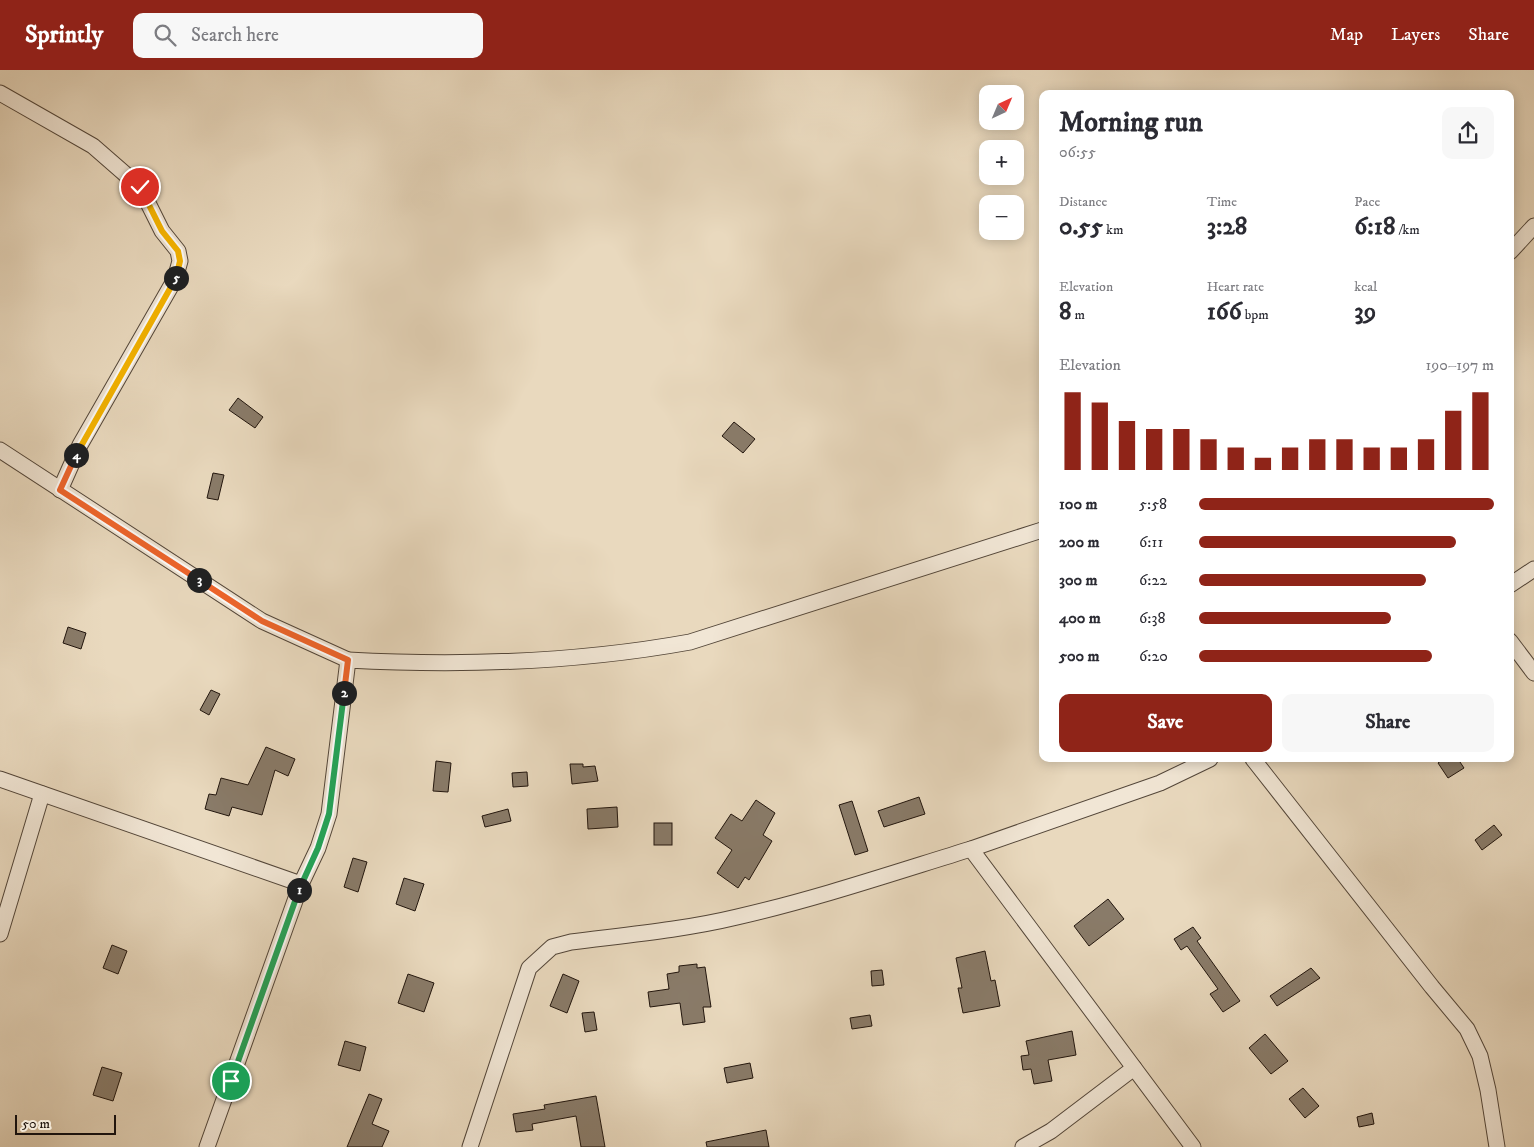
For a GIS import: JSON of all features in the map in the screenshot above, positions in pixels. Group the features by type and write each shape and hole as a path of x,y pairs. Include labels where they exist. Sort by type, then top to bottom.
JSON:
{"street":[{"path":"0,93 93,146 140,187 162,231 178,251 180,261 175,279 80,445 60,490"},
{"path":"1514,248 1534,226"},
{"path":"0,450 262,621 348,660 434,663 586,656 643,651 690,642 1039,531"},
{"path":"1514,582 1534,569"},
{"path":"1514,646 1534,674"},
{"path":"207,1147 301,884 318,848 329,814 348,660"},
{"path":"470,1147 529,968 552,947 571,942 693,926 736,918 809,899 971,849 1160,783 1204,762"},
{"path":"1255,762 1467,1029 1482,1064 1497,1147"},
{"path":"0,779 301,884"},
{"path":"0,934 42,794"},
{"path":"971,849 1193,1147"},
{"path":"1023,1147 1051,1131 1134,1068"}],"building":[{"path":"238,398 263,417 255,428 229,410"},
{"path":"734,422 755,439 743,453 722,436"},
{"path":"213,473 224,475 218,500 207,498"},
{"path":"68,627 86,633 81,649 63,643"},
{"path":"211,690 220,694 209,715 200,710"},
{"path":"266,747 295,759 288,776 275,770 262,815 232,807 229,816 205,809 209,794 216,795 221,778 248,785"},
{"path":"436,761 451,763 448,792 433,791"},
{"path":"1460,762 1464,768 1448,778 1438,763"},
{"path":"570,764 583,764 583,767 595,766 598,781 572,784"},
{"path":"527,772 528,786 513,787 512,773"},
{"path":"919,797 925,814 884,827 878,811"},
{"path":"756,800 775,813 763,835 772,841 749,880 745,877 738,888 717,873 732,850 715,838 731,814 742,821"},
{"path":"852,801 868,851 855,855 839,805"},
{"path":"617,807 618,827 588,829 587,809"},
{"path":"508,809 511,821 485,827 482,816"},
{"path":"654,823 672,823 672,845 654,845"},
{"path":"1494,825 1502,835 1482,850 1475,840"},
{"path":"353,858 367,862 358,892 344,887"},
{"path":"404,878 424,884 415,911 396,904"},
{"path":"1108,899 1124,919 1089,946 1074,926"},
{"path":"1193,927 1201,938 1197,941 1240,1001 1223,1012 1210,994 1218,989 1187,946 1181,950 1174,939"},
{"path":"112,945 127,951 118,974 103,968"},
{"path":"985,951 991,981 995,980 1000,1006 963,1013 958,988 962,988 956,958"},
{"path":"697,964 697,968 705,967 711,1007 703,1007 705,1022 683,1025 680,1003 650,1007 648,992 669,989 667,974 679,972 679,966"},
{"path":"1311,968 1320,978 1277,1006 1270,996"},
{"path":"882,970 884,985 872,986 871,971"},
{"path":"408,974 434,983 424,1012 398,1003"},
{"path":"563,974 579,981 567,1013 550,1006"},
{"path":"594,1012 597,1030 585,1032 582,1013"},
{"path":"870,1015 872,1026 852,1029 850,1018"},
{"path":"1072,1031 1076,1055 1048,1060 1052,1081 1034,1084 1031,1069 1023,1070 1021,1056 1029,1055 1026,1041"},
{"path":"1265,1034 1288,1061 1271,1074 1249,1048"},
{"path":"345,1041 366,1047 360,1071 338,1065"},
{"path":"750,1063 753,1078 727,1083 724,1068"},
{"path":"102,1067 122,1073 113,1101 93,1095"},
{"path":"1303,1088 1319,1106 1305,1118 1289,1099"},
{"path":"369,1094 382,1099 372,1124 389,1131 382,1147 347,1147"},
{"path":"596,1096 605,1147 581,1147 576,1116 532,1124 533,1130 516,1132 513,1114 545,1109 544,1105"},
{"path":"1372,1113 1374,1124 1359,1127 1357,1117"},
{"path":"766,1130 769,1147 707,1147 706,1142"}],"route":[{"path":"140,187 162,231 178,251 180,261 175,279 80,445 60,490 262,621 348,660 329,814 318,848 301,884 231,1081"}]}
